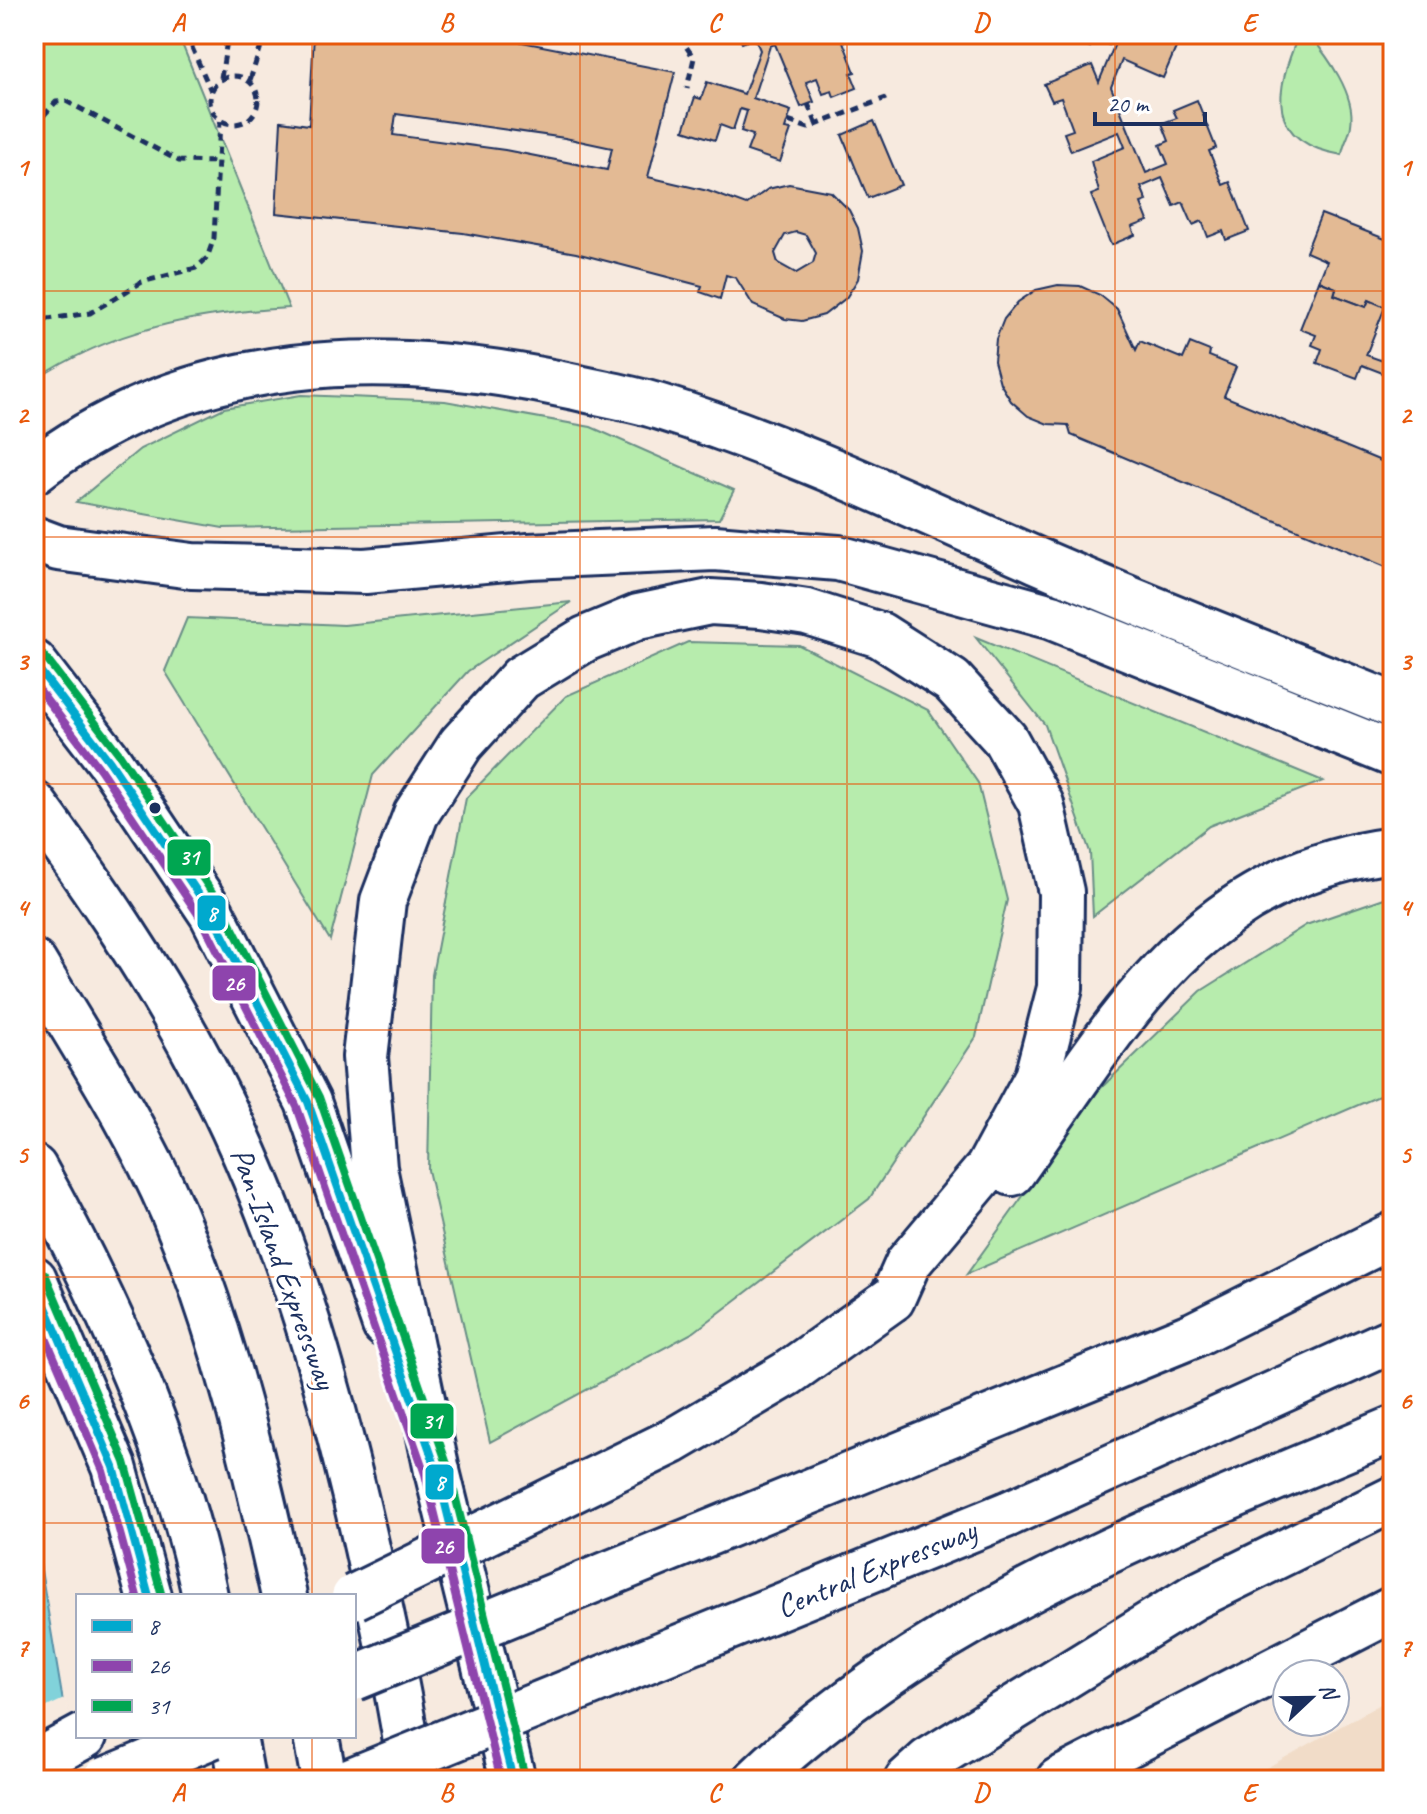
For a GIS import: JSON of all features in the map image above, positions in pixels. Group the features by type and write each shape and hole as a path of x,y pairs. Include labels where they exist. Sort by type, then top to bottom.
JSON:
{"main road":[{"path":"34,471 151,403 215,383 321,363 405,361 504,372 658,406 823,467 1064,572 1393,705"},
{"path":"34,539 58,548 192,566 365,571 529,556 715,548 838,558 1052,617 1393,754"},
{"path":"513,1780 437,1471 374,1168 365,1057 383,901 416,814 461,744 521,678 585,639 638,617 710,602 807,612 880,635 952,681 1005,739 1041,804 1061,892 1060,988 1037,1077 988,1168 908,1263 892,1299"},
{"path":"34,663 110,762 212,914 308,1102 437,1471"},
{"name":"Pan-Island Expressway","path":"34,804 98,891 199,1058 263,1195 333,1400 401,1701 412,1780"},
{"path":"356,1596 673,1441 787,1374 892,1299 945,1252 1002,1187 1157,975 1200,931 1244,899 1286,878 1329,862 1393,850"},
{"path":"34,963 118,1106 172,1209 211,1307 247,1437 284,1594"},
{"path":"34,1168 107,1313 164,1453 204,1594"},
{"path":"356,1677 1193,1335 1393,1235"},
{"path":"34,1279 114,1467 148,1594"},
{"name":"Central Expressway","path":"352,1780 1008,1514 1393,1340"},
{"path":"756,1780 860,1694 1003,1603 1159,1528 1393,1429"},
{"path":"907,1780 928,1761 1194,1597 1393,1499"},
{"path":"1059,1780 1393,1609"},
{"path":"34,1763 80,1738"},
{"path":"174,1738 182,1780"},
{"path":"105,1780 207,1738"},
{"path":"234,1738 242,1780"},
{"path":"316,1738 324,1780"}],"path":[{"path":"34,44 59,34"},
{"path":"186,34 211,91 210,108 220,121 235,125 249,120 258,108 258,93 250,80 236,75 221,78"},
{"path":"211,91 221,78 228,34"},
{"path":"250,80 265,34"},
{"path":"683,34 685,45 694,58 687,88"},
{"path":"788,121 808,128 886,98"},
{"path":"34,126 56,102 66,101 179,161 218,162"},
{"path":"808,104 817,125"},
{"path":"34,328 48,319 90,313 142,282 196,268 207,258 214,238 220,121"}],"shaded area":[{"path":"1393,1697 1393,1780 1245,1780 1320,1738 1351,1738 1351,1721"}],"green space":[{"path":"34,34 178,34 289,308 222,314 156,327 94,348 34,381"},
{"path":"1299,34 1309,34 1345,88 1351,125 1342,155 1299,139 1288,126 1282,111 1281,94 1285,75"},
{"path":"301,395 445,401 591,427 734,490 719,519 223,528 76,502 140,449 224,408"},
{"path":"571,602 468,671 373,775 330,940 165,671 187,618 344,625"},
{"path":"976,638 1323,781 1209,826 1093,916 1090,852 1045,725"},
{"path":"688,642 799,645 928,710 978,783 1007,900 976,1037 869,1199 694,1332 490,1442 428,1170 432,975 466,798 566,696"},
{"path":"1393,895 1393,1090 967,1274 1099,1090 1201,991 1306,925"}],"water":[{"path":"34,1528 76,1780 34,1780"}],"pier":[{"path":"66,1698 80,1780 34,1780 34,1713"}],"building":[{"path":"314,34 481,34 675,72 648,177 708,191 746,205 768,189 789,184 831,192 849,210 858,228 863,251 858,279 846,298 824,315 802,321 785,319 753,305 736,278 726,275 720,299 700,292 702,286 576,253 463,233 276,213 281,121 309,125","holes":["396,114 565,138 612,148 607,170 505,150 393,135","796,232 806,235 816,253 813,263 796,273 778,263 775,253 785,235"]},
{"path":"738,34 840,34 855,72 851,73 857,88 834,97 832,91 823,94 817,78 806,82 814,102 801,107 775,44 770,46 753,98 791,111 785,129 791,130 780,162 747,151 753,135 741,131 747,111 740,109 733,130 720,125 715,140 684,130 695,97 701,99 707,82 744,94 760,50 755,38 742,43"},
{"path":"1068,34 1114,34 1109,45 1094,39 1090,47 1067,37"},
{"path":"1119,34 1182,34 1163,78 1122,60 1111,87 1146,173 1168,164 1160,145 1169,141 1162,123 1177,118 1173,110 1197,100 1216,148 1209,151 1223,185 1230,182 1249,231 1226,240 1223,231 1208,237 1202,221 1193,225 1183,202 1174,206 1162,178 1141,187 1147,201 1141,203 1148,221 1132,227 1135,235 1111,245 1091,195 1099,192 1091,161 1125,147 1119,132 1071,151 1064,133 1073,130 1061,98 1052,101 1044,84 1092,65 1099,82"},
{"path":"1380,34 1393,34 1393,45 1386,48"},
{"path":"874,121 901,185 868,198 842,135"},
{"path":"1321,214 1393,242 1393,286 1385,307 1369,300 1366,307 1334,295 1336,288 1319,281 1327,261 1306,252"},
{"path":"1319,281 1336,288 1334,295 1366,307 1369,300 1385,307 1366,355 1383,361 1393,337 1393,377 1362,365 1357,378 1317,363 1322,349 1312,345 1316,335 1300,329"},
{"path":"1058,285 1080,286 1100,295 1117,309 1136,350 1140,341 1183,359 1190,343 1210,351 1209,356 1236,367 1224,396 1393,466 1393,570 1071,435 1068,425 1048,424 1028,416 1011,401 1000,383 994,361 996,339 1004,319 1018,302 1036,290"}],"transit line":[{"name":"31","path":"44,656 120,755 222,907 319,1097 448,1467 525,1777"},
{"name":"8","path":"34,663 110,762 212,914 308,1102 437,1471 513,1780"},
{"name":"26","path":"34,683 100,769 202,920 297,1107 425,1474 501,1780"},
{"name":"31","path":"45,1274 125,1462 161,1593"},
{"name":"8","path":"34,1279 114,1467 148,1594"},
{"name":"26","path":"34,1310 103,1471 136,1594"}]}
